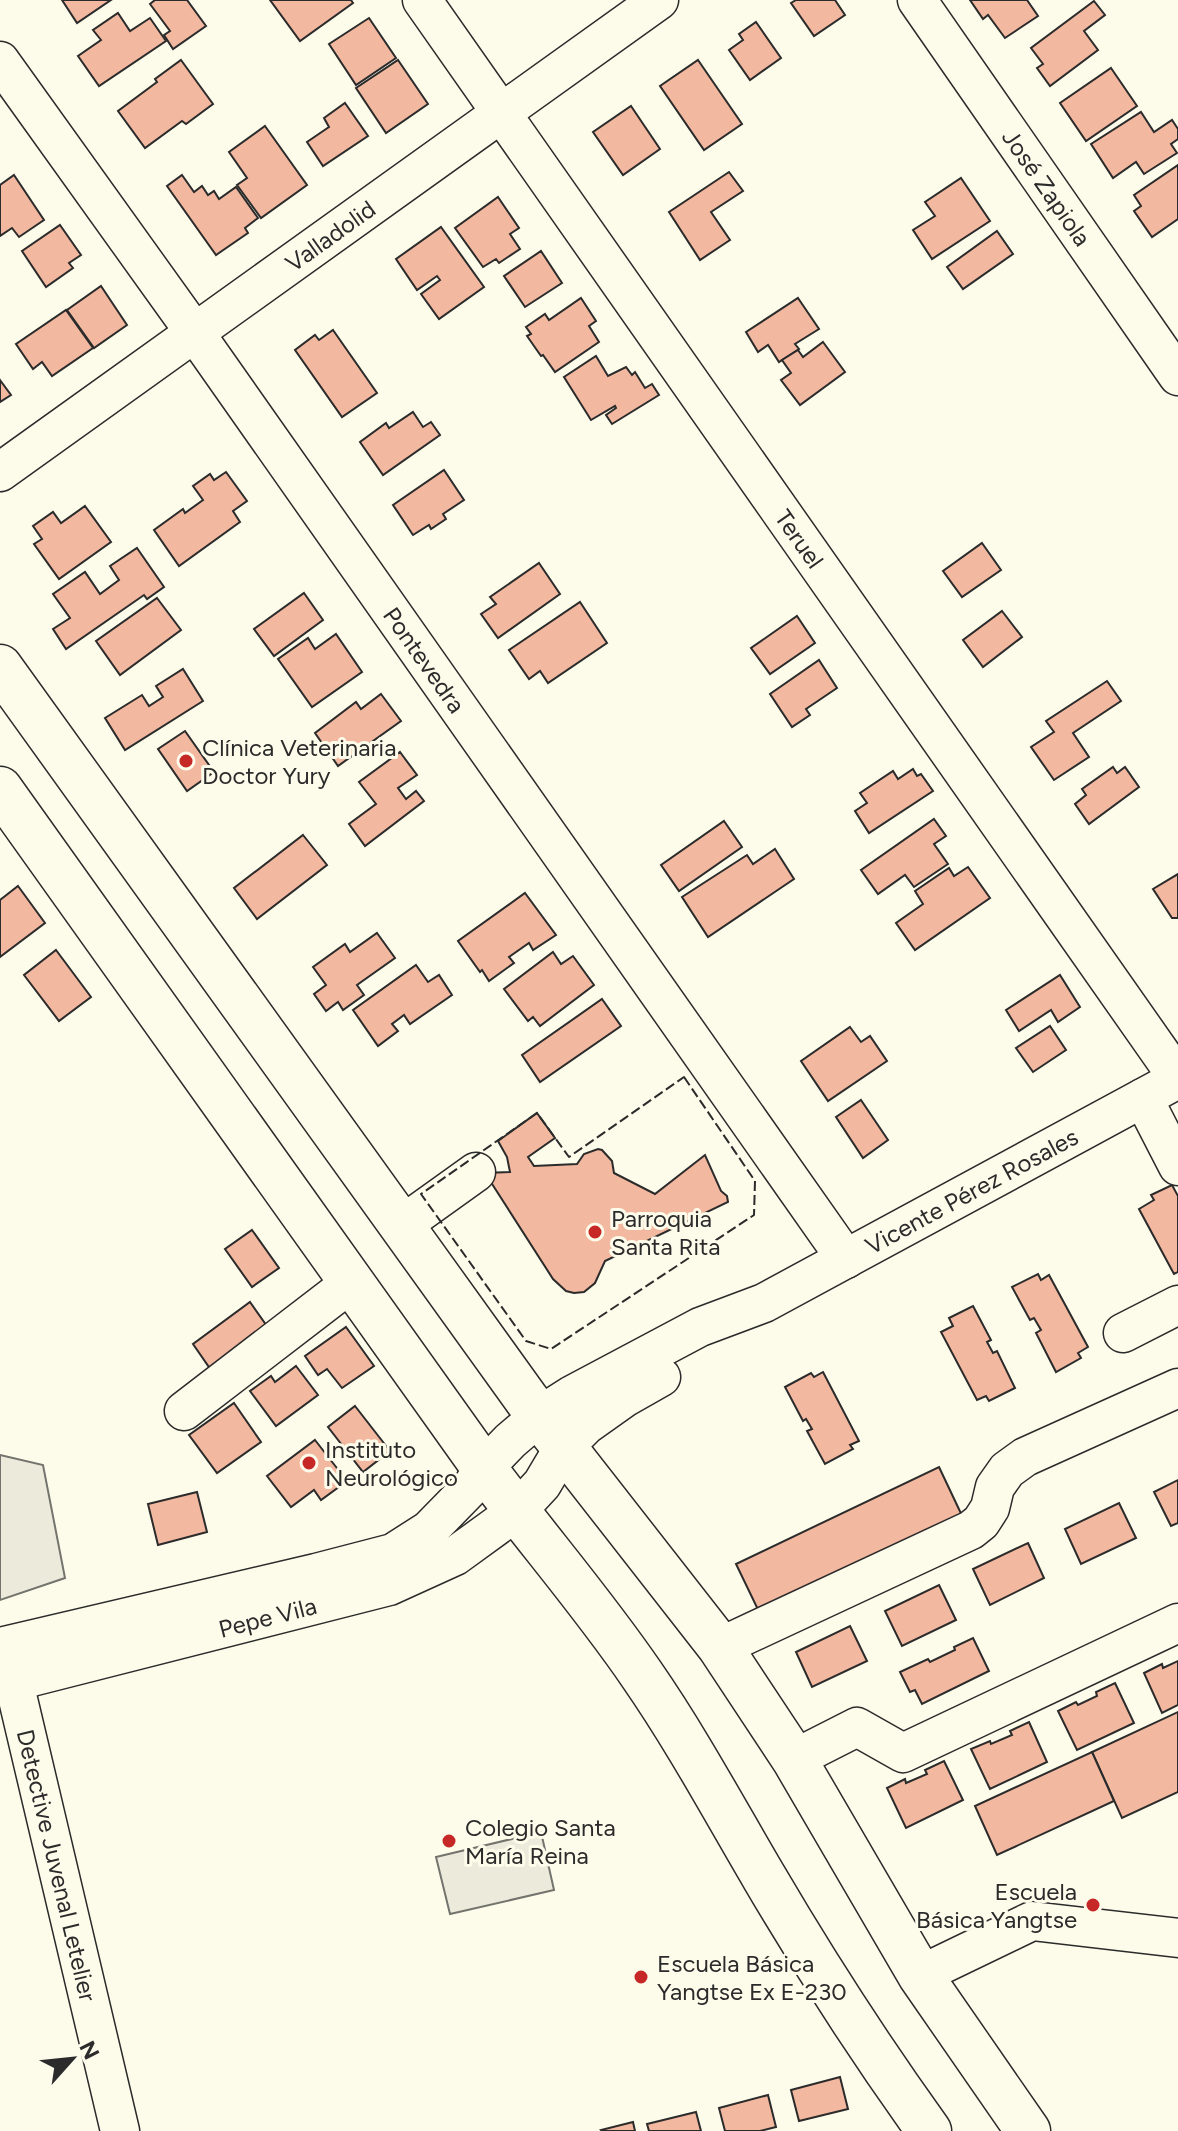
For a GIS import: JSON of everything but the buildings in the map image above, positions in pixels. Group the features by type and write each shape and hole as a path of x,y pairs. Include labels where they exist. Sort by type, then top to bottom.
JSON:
{"main road":[{"path":"0,667 552,1431 720,1647 794,1759 920,1975 1028,2131"},
{"path":"0,789 484,1468 572,1579 643,1676 840,2001 929,2131"}],"street":[{"name":"Teruel","path":"422,0 1178,1079"},
{"name":"Valladolid","path":"0,472 659,0"},
{"name":"José Zapiola","path":"917,0 1178,376"},
{"name":"Pontevedra","path":"0,61 846,1259"},
{"name":"Vicente Pérez Rosales","path":"484,1468 510,1441 586,1425 624,1398 712,1349 764,1303 1178,1079"},
{"path":"1143,1098 1178,1166"},
{"path":"402,1225 476,1172"},
{"path":"184,1411 352,1282"},
{"path":"1123,1333 1178,1305"},
{"path":"720,1647 971,1530 990,1508 995,1487 1007,1470 1025,1457 1178,1388"},
{"name":"Vicente Pérez Rosales","path":"517,1511 542,1484 552,1431"},
{"name":"Pepe Vila","path":"5,1665 393,1553 429,1530 472,1486 484,1468"},
{"name":"Pepe Vila","path":"5,1665 389,1586 455,1556 517,1511"},
{"path":"794,1759 857,1727 903,1753 1178,1623"},
{"name":"Detective Juvenal Letelier","path":"5,1665 120,2131"},
{"path":"920,1975 1032,1921 1178,1938"}],"shaded area":[{"path":"0,1455 43,1465 65,1578 0,1600"},
{"path":"541,1832 554,1890 450,1914 436,1857"}],"fence":[{"path":"684,1077 755,1181 754,1215 551,1349 526,1341 421,1194 537,1113 569,1157 684,1077"}],"place":[{"name":"Clínica Veterinaria Doctor Yury","path":"186,761"},
{"name":"Parroquia Santa Rita","path":"595,1232"},
{"name":"Instituto Neurológico","path":"309,1463"},
{"name":"Colegio Santa María Reina","path":"449,1841"},
{"name":"Escuela Básica Yangtse","path":"1093,1905"},
{"name":"Escuela Básica Yangtse Ex E-230","path":"641,1977"}]}
